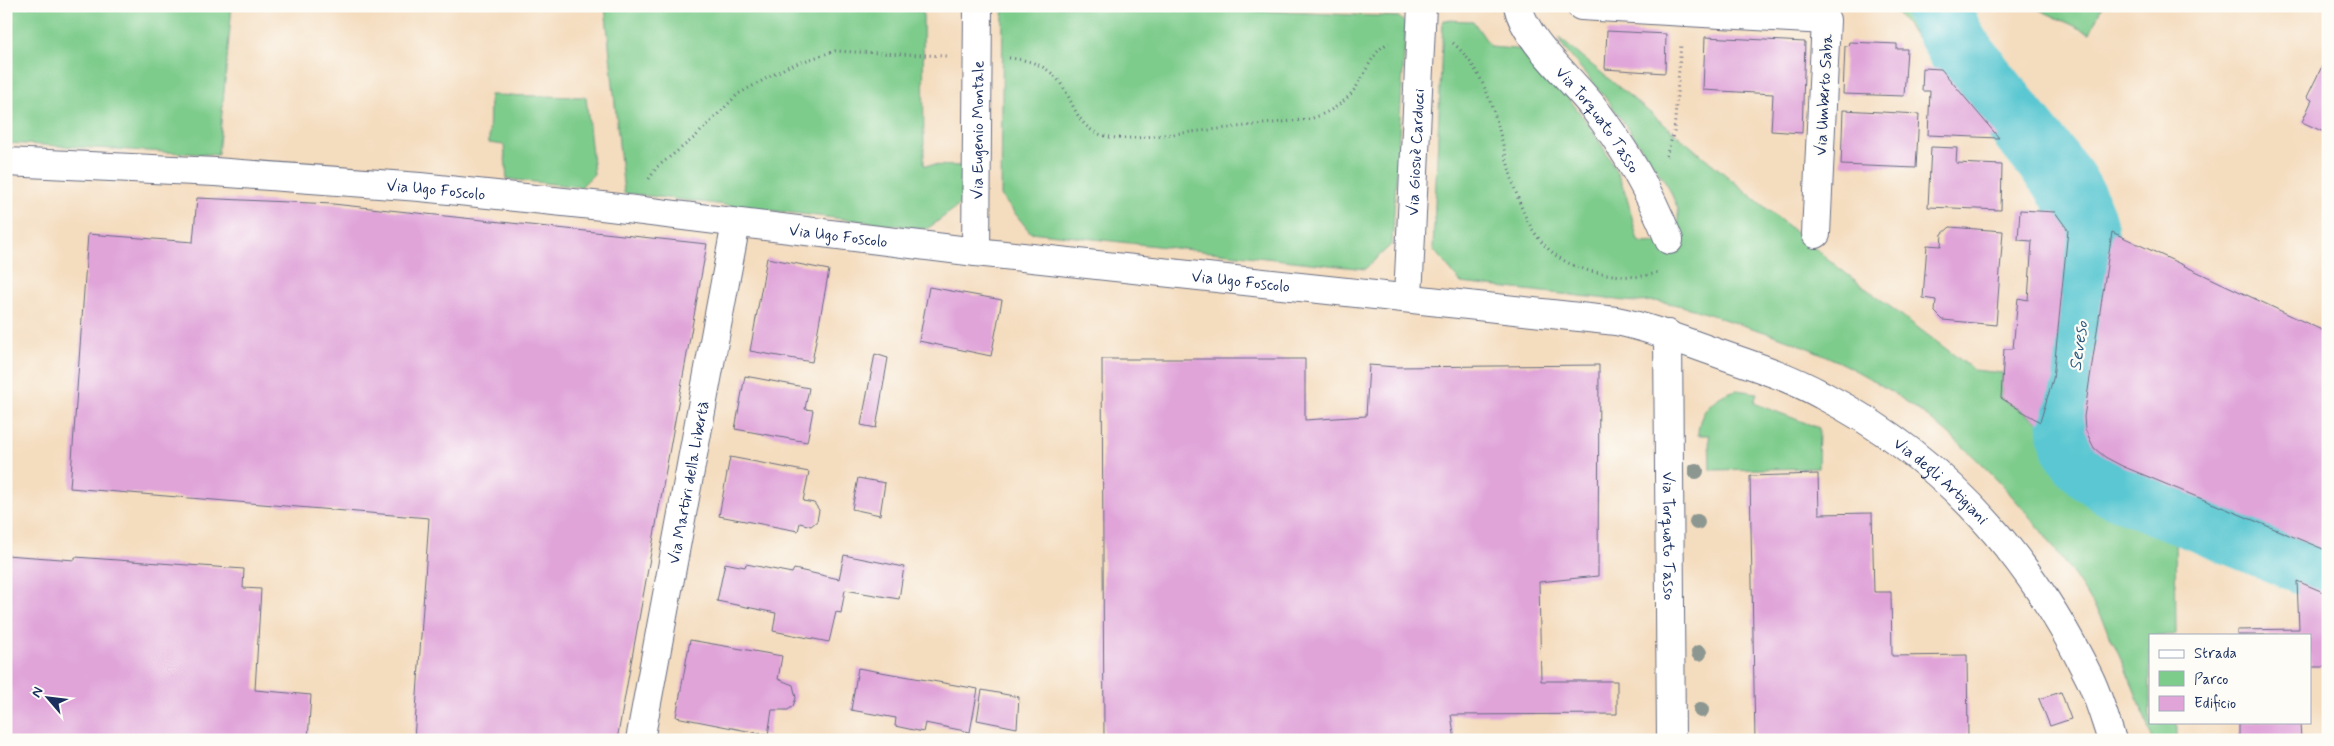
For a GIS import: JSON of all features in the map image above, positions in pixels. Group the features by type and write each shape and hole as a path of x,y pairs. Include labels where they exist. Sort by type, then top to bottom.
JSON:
{"street":[{"name":"Via Eugenio Montale","path":"976,252 978,6"},
{"name":"Via Giosuè Carducci","path":"1408,297 1422,6"},
{"name":"Via Torquato Tasso","path":"1518,6 1525,28 1594,107 1626,153 1653,200 1669,240"},
{"name":"Via Umberto Saba","path":"1582,6 1826,20 1816,234"},
{"name":"Via Ugo Foscolo","path":"6,162 215,172 420,187 642,211 976,252 1408,297 1616,321 1668,334"},
{"name":"Via Martiri della Libertà","path":"640,740 736,223"},
{"name":"Via Torquato Tasso","path":"1668,334 1671,740"},
{"name":"Via degli Artigiani","path":"1668,334 1767,369 1830,399 1864,418 1922,460 1972,504 2017,558 2053,612 2090,680 2112,740"}],"path":[{"path":"1653,200 1658,171 1665,158 1674,132 1683,12"},
{"path":"642,211 650,176 657,167 694,138 738,94 789,66 835,51 1018,59 1046,68 1066,90 1081,120 1089,129 1101,135 1118,138 1136,138 1310,119 1329,112 1345,101 1358,85 1379,50 1386,44 1405,38 1442,38 1452,42 1467,55 1482,78 1500,128 1524,217 1536,238 1552,255 1569,264 1594,272 1622,276 1648,275 1658,272 1667,265 1672,251 1669,240"}],"green space":[{"path":"6,6 232,6 218,155 6,143"},
{"path":"605,6 799,6 923,11 924,165 963,166 961,204 927,229 624,193"},
{"path":"1003,6 1150,6 1399,17 1406,24 1392,244 1365,269 1030,232 1001,196"},
{"path":"1892,6 1905,6 1914,33 1940,68"},
{"path":"2031,6 2102,6 2090,33"},
{"path":"1443,20 1473,21 1491,47 1527,50 1541,65 1569,98 1606,152 1624,189 1638,241 1644,243 1668,241 1678,228 1678,209 1667,184 1609,102 1563,47 1559,38 1839,268 1974,370 2003,373 2001,399 2040,422 2053,379 2044,417 2043,436 2046,454 2055,469 2068,482 2102,504 2175,532 2176,634 2149,634 2149,724 2177,724 2177,740 2153,740 2129,678 2101,618 2069,569 2018,502 1951,436 1876,382 1835,360 1791,341 1683,306 1659,301 1635,302 1461,283 1433,249"},
{"path":"490,95 586,97 594,174 581,187 507,179 504,145 489,143"},
{"path":"1737,390 1757,393 1754,403 1819,428 1818,468 1710,470 1709,435 1698,435 1701,419 1709,405 1715,400"}],"building":[{"path":"1607,31 1666,34 1665,73 1605,69"},
{"path":"1705,37 1805,42 1802,133 1771,131 1773,94 1703,90"},
{"path":"1849,42 1897,44 1897,49 1907,49 1904,96 1843,94 1845,46 1848,46"},
{"path":"2328,54 2328,134 2302,122 2312,100 2307,97"},
{"path":"1923,68 1941,69 1999,138 1928,135 1930,91 1922,91"},
{"path":"1843,110 1919,114 1916,168 1841,165"},
{"path":"1931,147 1957,148 1956,163 2002,165 2001,210 1928,207"},
{"path":"197,198 333,204 707,244 617,740 414,740 429,518 70,488 88,234 193,242"},
{"path":"2020,210 2055,212 2068,230 2053,379 2040,422 2001,398 2004,349 2013,349 2018,298 2028,300 2032,241 2018,240"},
{"path":"1950,227 2003,231 1996,325 1943,320 1935,312 1936,300 1923,298 1927,245 1941,246 1942,234"},
{"path":"2112,232 2328,333 2328,551 2122,466 2105,457 2094,448 2085,429 2084,417"},
{"path":"767,258 829,270 812,362 750,351"},
{"path":"929,287 1002,300 991,356 919,341"},
{"path":"875,354 888,358 876,428 861,425"},
{"path":"1102,359 1305,359 1305,420 1366,416 1369,365 1396,367 1599,365 1598,576 1539,582 1541,681 1617,681 1617,714 1451,715 1455,740 1104,740"},
{"path":"745,376 809,388 805,409 813,410 807,442 735,429"},
{"path":"730,457 809,472 803,501 814,503 819,510 817,521 811,526 800,523 798,531 719,516"},
{"path":"1818,474 1819,514 1872,513 1874,592 1891,592 1892,656 1967,655 1968,740 1755,740 1750,476"},
{"path":"858,478 885,483 880,515 852,509"},
{"path":"6,555 75,560 75,557 244,569 243,588 261,589 255,690 311,695 308,740 6,740"},
{"path":"844,555 904,567 899,599 845,590 841,613 836,612 829,642 773,631 776,613 717,601 725,563 745,567 746,564 792,573 794,569 839,579"},
{"path":"2297,581 2328,594 2328,667 2312,667 2312,634 2237,634 2237,630 2299,629"},
{"path":"690,640 782,656 778,679 793,685 796,698 793,706 788,710 772,710 768,735 676,717"},
{"path":"858,668 978,689 970,732 925,723 923,732 895,726 896,718 851,710"},
{"path":"982,690 1019,697 1017,728 977,720"},
{"path":"2061,692 2071,719 2050,726 2039,699"},
{"path":"2239,724 2300,724 2301,740 2239,740"}],"waterway":[{"name":"Seveso","path":"1936,6 1958,48 2065,182 2083,217 2088,252 2088,274 2070,404 2071,439 2079,455 2092,470 2113,485 2328,572"}]}
